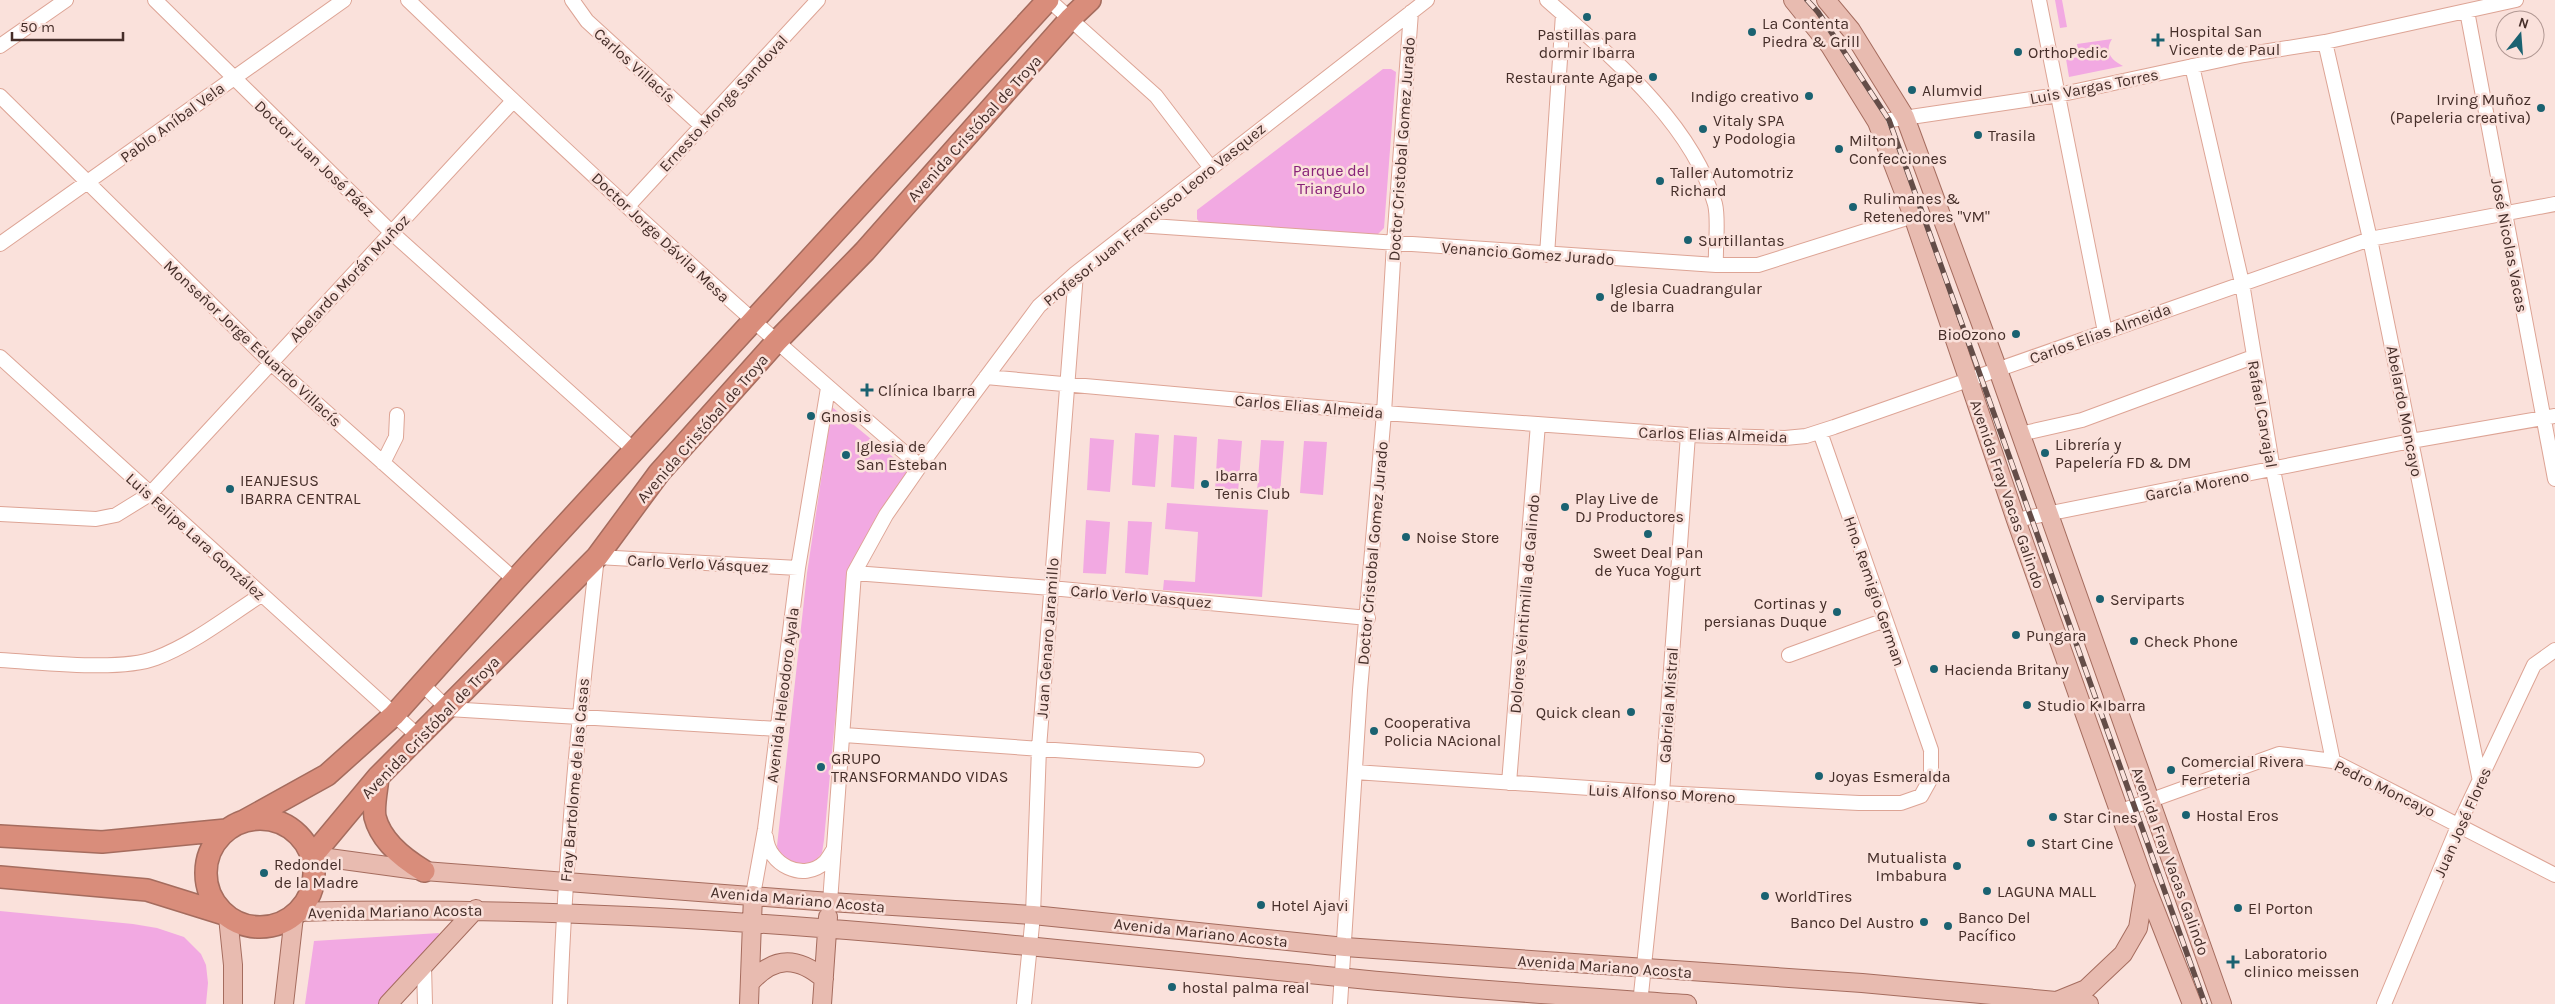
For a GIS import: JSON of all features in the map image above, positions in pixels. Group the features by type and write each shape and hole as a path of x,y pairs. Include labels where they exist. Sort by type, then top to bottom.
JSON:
{"highway":[{"name":"Avenida Cristóbal de Troya","path":"235,826 327,775 394,715 514,580 1049,0"},
{"name":"Avenida Cristóbal de Troya","path":"314,855 378,778 597,557 660,473 776,342 865,251 1071,18 1090,0"},
{"path":"378,778 375,816 389,843 406,860 424,871"},
{"path":"0,836 102,842 235,826 259,819 274,820 288,826 300,836 314,855 313,889 296,914 284,922 261,927 250,926 226,915 147,890 0,877"},
{"path":"226,915 211,894 206,871 208,856 215,842 235,826"}],"main road":[{"name":"Avenida Fray Vacas Galindo","path":"1793,0 1830,46 1877,122 1913,216 2016,520 2121,811 2145,884 2192,1004"},
{"name":"Avenida Fray Vacas Galindo","path":"1826,0 1851,30 1905,118 1998,370 2222,1004"},
{"name":"Avenida Mariano Acosta","path":"314,855 424,871 830,902 1032,915 1344,947 1862,983 2089,1004"},
{"path":"2058,1000 2086,989 2123,954 2138,928 2145,884"},
{"name":"Avenida Heleodoro Ayala","path":"749,1004 754,895"},
{"path":"822,1004 830,902"},
{"name":"Avenida Mariano Acosta","path":"296,914 476,909 827,927 1030,945 1342,978 1640,1002 1687,1004"},
{"path":"388,1004 476,909"},
{"path":"284,1004 296,914"},
{"path":"226,915 233,965 233,1004"},
{"path":"750,983 762,970 777,963 786,962 794,962 811,968 824,979"}],"street":[{"path":"0,46 66,0"},
{"name":"Doctor Juan José Páez","path":"155,0 232,78 391,232 635,451"},
{"name":"Pablo Aníbal Vela","path":"0,244 344,0"},
{"name":"Doctor Jorge Dávila Mesa","path":"408,0 513,101 752,321 920,466"},
{"name":"Carlos Villacís","path":"572,0 587,21 702,126"},
{"path":"1049,0 1156,96 1210,168"},
{"name":"Profesor Juan Francisco Leoro Vasquez","path":"920,466 1039,306 1076,273 1427,0"},
{"path":"1547,0 1640,84 1695,154 1715,206 1716,265"},
{"path":"2039,0 2105,332"},
{"name":"Luis Vargas Torres","path":"1877,122 2058,95 2192,66 2325,42 2516,0"},
{"name":"Ernesto Monge Sandoval","path":"628,206 813,2"},
{"name":"José Nicolas Vacas","path":"2467,11 2504,214 2549,417 2555,479"},
{"name":"Doctor Cristobal Gomez Jurado","path":"1340,1004 1360,690 1368,618 1384,413 1411,12"},
{"path":"1547,255 1563,14"},
{"name":"Abelardo Moncayo","path":"2325,42 2370,239 2480,781"},
{"name":"Rafael Carvajal","path":"2192,66 2242,283 2273,470 2333,761"},
{"name":"Monseñor Jorge Eduardo Villacís","path":"0,96 86,183 271,363 514,580"},
{"name":"Abelardo Morán Muñoz","path":"0,514 96,519 116,516 150,494 513,101"},
{"name":"Carlos Elias Almeida","path":"986,377 1384,413 1688,435 1785,438 1820,432 2370,239 2555,204"},
{"name":"Venancio Gomez Jurado","path":"1137,225 1547,255 1716,265 1758,264 1913,216"},
{"name":"Juan Genaro Jaramillo","path":"1024,1004 1032,915 1039,748 1076,273"},
{"name":"Luis Felipe Lara González","path":"0,357 261,596 418,736"},
{"path":"2020,434 2082,420 2253,357"},
{"name":"Avenida Heleodoro Ayala","path":"754,895 765,829 798,568 828,388"},
{"path":"383,463 396,437 397,415"},
{"name":"García Moreno","path":"2016,520 2411,441 2549,417"},
{"name":"Dolores Veintimilla de Galindo","path":"1510,783 1538,424"},
{"name":"Hno. Remigio German","path":"1820,432 1931,750"},
{"name":"Gabriela Mistral","path":"1640,1002 1662,794 1688,435"},
{"path":"830,902 844,735 854,573 886,516 920,466"},
{"name":"Carlo Verlo Vásquez","path":"597,557 798,568"},
{"name":"Fray Bartolome de las Casas","path":"560,1004 565,881 579,716 597,557"},
{"name":"Carlo Verlo Vasquez","path":"854,573 1052,588 1368,618"},
{"path":"0,660 122,665 155,659 187,642 261,596"},
{"path":"1789,655 1885,620"},
{"name":"Juan José Flores","path":"2384,1004 2459,824 2534,665 2555,650"},
{"path":"421,683 448,709 778,729"},
{"path":"844,735 1197,760"},
{"name":"Luis Alfonso Moreno","path":"1355,772 1662,794 1901,803 1921,796 1931,778 1931,750"},
{"name":"Pedro Moncayo","path":"2121,811 2279,754 2333,761 2459,824 2555,875"},
{"path":"765,829 766,846 776,861 791,870 808,870 824,863 834,849"},
{"path":"424,966 425,1004"}],"green space":[{"path":"2055,0 2062,0 2067,27 2060,28"},
{"path":"2112,39 2109,48 2110,55 2123,66 2069,77 2066,59 2079,57 2077,44"},
{"name":"Parque del Triangulo","path":"1383,69 1391,69 1396,72 1384,228 1374,238 1200,223 1197,219 1197,210"},
{"path":"832,407 910,471 849,569 824,840 822,853 810,867 781,859 777,846 807,573"},
{"path":"1135,433 1159,435 1155,487 1132,485"},
{"path":"1174,435 1197,437 1194,489 1171,487"},
{"path":"1090,438 1114,440 1110,492 1087,490"},
{"path":"1218,439 1242,441 1238,493 1215,491"},
{"path":"1261,440 1284,441 1280,494 1257,492"},
{"path":"1304,441 1327,442 1323,495 1300,493"},
{"path":"1167,503 1268,510 1262,597 1163,590 1164,580 1195,582 1198,532 1165,529"},
{"path":"1086,520 1110,522 1106,574 1083,573"},
{"path":"1128,521 1152,522 1148,575 1125,573"},
{"path":"0,911 133,924 157,928 184,937 201,954 206,965 208,983 206,1004 0,1004"},
{"path":"439,933 437,945 378,1004 305,1004 314,941"}],"railway":[{"path":"1807,0 1818,12 1889,120 2205,1004"}],"place":[{"name":"Pastillas para dormir Ibarra","path":"1587,17"},
{"name":"La Contenta Piedra & Grill","path":"1752,32"},
{"name":"Hospital San Vicente de Paul","path":"2158,40"},
{"name":"OrthoPedic","path":"2018,52"},
{"name":"Restaurante Agape","path":"1653,77"},
{"name":"Alumvid","path":"1912,90"},
{"name":"Indigo creativo","path":"1809,96"},
{"name":"Irving Muñoz (Papeleria creativa)","path":"2541,108"},
{"name":"Vitaly SPA y Podologia","path":"1703,129"},
{"name":"Trasila","path":"1978,135"},
{"name":"Milton Confecciones","path":"1839,149"},
{"name":"Taller Automotriz Richard","path":"1660,181"},
{"name":"Rulimanes & Retenedores \"VM\"","path":"1853,207"},
{"name":"Surtillantas","path":"1688,240"},
{"name":"Iglesia Cuadrangular de Ibarra","path":"1600,297"},
{"name":"BioOzono","path":"2016,334"},
{"name":"Clínica Ibarra","path":"867,390"},
{"name":"Gnosis","path":"811,416"},
{"name":"Librería y Papelería FD & DM","path":"2045,453"},
{"name":"Iglesia de San Esteban","path":"846,455"},
{"name":"Ibarra Tenis Club","path":"1205,484"},
{"name":"IEANJESUS IBARRA CENTRAL","path":"230,489"},
{"name":"Play Live de DJ Productores","path":"1565,507"},
{"name":"Sweet Deal Pan de Yuca Yogurt","path":"1648,534"},
{"name":"Noise Store","path":"1406,537"},
{"name":"Serviparts","path":"2100,599"},
{"name":"Cortinas y persianas Duque","path":"1837,612"},
{"name":"Pungara","path":"2016,635"},
{"name":"Check Phone","path":"2134,641"},
{"name":"Hacienda Britany","path":"1934,669"},
{"name":"Studio K Ibarra","path":"2027,705"},
{"name":"Quick clean","path":"1631,712"},
{"name":"Cooperativa Policia NAcional","path":"1374,731"},
{"name":"GRUPO TRANSFORMANDO VIDAS","path":"821,767"},
{"name":"Comercial Rivera Ferreteria","path":"2171,770"},
{"name":"Joyas Esmeralda","path":"1819,776"},
{"name":"Hostal Eros","path":"2186,815"},
{"name":"Star Cines","path":"2053,817"},
{"name":"Start Cine","path":"2031,843"},
{"name":"Mutualista Imbabura","path":"1957,866"},
{"name":"Redondel de la Madre","path":"264,873"},
{"name":"LAGUNA MALL","path":"1987,891"},
{"name":"WorldTires","path":"1765,896"},
{"name":"Hotel Ajavi","path":"1261,905"},
{"name":"El Porton","path":"2238,908"},
{"name":"Banco Del Austro","path":"1924,922"},
{"name":"Banco Del Pacífico","path":"1948,926"},
{"name":"Laboratorio clinico meissen","path":"2233,962"},
{"name":"hostal palma real","path":"1172,987"}]}
